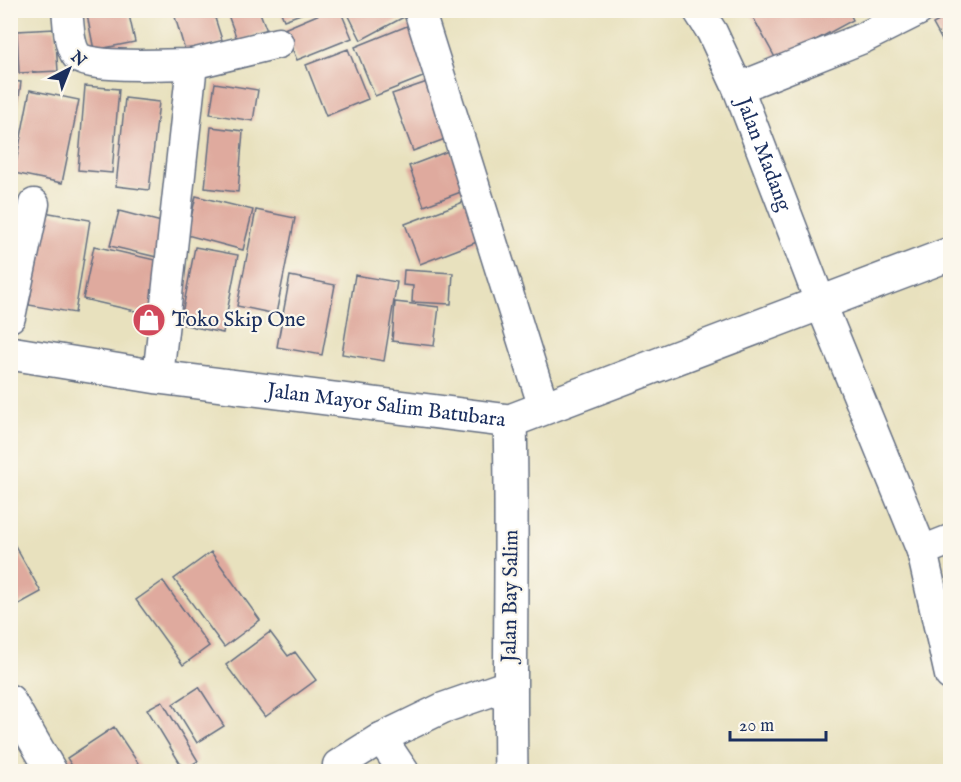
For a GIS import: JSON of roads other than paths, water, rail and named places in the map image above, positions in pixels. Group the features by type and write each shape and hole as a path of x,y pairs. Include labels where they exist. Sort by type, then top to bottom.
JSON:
{"street":[{"path":"67,10 73,49 76,56 84,62 126,65 192,64 278,43"},
{"path":"419,10 544,408"},
{"name":"Jalan Madang","path":"698,10 712,32 738,87 821,304 922,551 951,675"},
{"path":"738,87 863,38 919,10"},
{"path":"158,377 192,64"},
{"path":"10,317 34,204"},
{"name":"Jalan Mayor Salim Batubara","path":"10,353 158,377 510,421 951,254"},
{"name":"Jalan Bay Salim","path":"510,421 511,771"},
{"path":"922,551 951,540"},
{"path":"338,765 381,738 443,708 509,685"},
{"path":"10,700 52,771"},
{"path":"381,738 405,771"}],"place":[{"name":"Toko Skip One","path":"149,320"}]}
